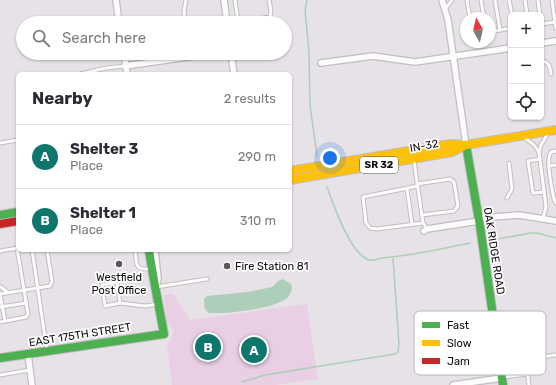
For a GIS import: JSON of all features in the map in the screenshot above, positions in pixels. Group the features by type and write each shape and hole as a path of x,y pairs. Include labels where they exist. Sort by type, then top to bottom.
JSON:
{"street":[{"path":"116,0 119,16"},
{"path":"224,0 226,16"},
{"path":"442,0 445,9 453,56 466,145"},
{"path":"544,43 556,41"},
{"path":"321,63 365,56 380,56 406,62 415,62 508,48"},
{"path":"125,60 126,72"},
{"path":"125,66 166,60"},
{"path":"232,60 234,72"},
{"name":"IN-32","path":"292,171 450,144 466,145 553,131"},
{"name":"IN-32","path":"292,180 452,152 466,145"},
{"name":"OAK RIDGE ROAD","path":"466,145 479,220 492,311"},
{"path":"0,215 16,212"},
{"path":"425,230 502,215 519,215 556,221"},
{"path":"0,224 16,221"},
{"path":"148,252 159,304"},
{"path":"155,252 158,279 156,287"},
{"name":"EAST 175TH STREET","path":"0,358 164,334 159,304"},
{"path":"28,354 32,385"},
{"path":"453,385 502,381"}],"lane":[{"path":"184,16 186,0"},
{"path":"236,0 237,16"},
{"path":"269,0 270,16"},
{"path":"445,9 452,0"},
{"path":"467,0 469,12"},
{"path":"481,0 483,12"},
{"path":"495,0 500,30"},
{"path":"509,0 511,12"},
{"path":"525,0 527,12"},
{"path":"538,0 540,12"},
{"path":"552,0 556,28"},
{"path":"544,23 555,22"},
{"path":"496,31 508,29"},
{"path":"544,61 550,65 552,74"},
{"path":"87,72 98,69 125,66"},
{"path":"543,218 546,207 539,152 541,145 553,131"},
{"path":"522,135 534,145 539,152"},
{"path":"0,143 16,140"},
{"path":"556,151 549,154 549,166 554,199 556,203"},
{"path":"414,159 425,230"},
{"path":"540,159 528,161 533,193 544,192"},
{"path":"507,198 512,189 509,163"},
{"path":"549,166 556,165"},
{"path":"422,215 454,211 458,206 454,182 450,179 363,197 366,223 370,228 377,229 423,223"},
{"path":"407,189 412,224"},
{"path":"0,251 16,248"},
{"path":"0,322 26,317 28,314 19,252"},
{"path":"32,252 47,352"},
{"path":"5,321 1,307 0,294 50,286 52,281 47,252"},
{"path":"135,252 136,264 139,268 151,269"},
{"path":"156,287 207,279"},
{"path":"120,303 117,282 102,284 105,306 120,303 145,306 159,304"},
{"path":"1,287 7,292"},
{"path":"1,307 26,303"},
{"path":"546,356 556,355"},
{"path":"0,375 30,370"},
{"path":"502,381 523,375"},
{"path":"527,375 529,385"}],"shaded area":[{"path":"283,279 291,284 292,289 288,297 273,305 227,313 209,313 205,309 204,299 207,296 248,292 272,287 278,281"},
{"path":"173,294 190,320 307,304 318,379 275,385 172,385 167,344 171,340 173,333 171,326 167,322 164,295"}],"waterway":[{"path":"307,0 305,10 309,52 310,105 317,156"},
{"path":"327,187 343,228 349,239 362,256 369,260 414,254 470,243"},
{"path":"492,240 531,233 556,238"},
{"path":"242,382 265,375 395,354 398,352 399,344 393,258"}],"traffic: fast":[{"path":"466,145 492,311"},
{"path":"0,215 16,212"},
{"path":"0,358 164,334 149,252"},
{"path":"502,375 503,385"}],"traffic: slow":[{"path":"292,171 450,144 466,145 556,130"},
{"path":"292,180 452,152 466,145"}],"traffic: jam":[{"path":"0,224 16,221"}],"place":[{"name":"Westfield Post Office","path":"119,264"},
{"name":"Fire Station 81","path":"227,266"},
{"name":"Shelter 1","path":"208,347"},
{"name":"Shelter 3","path":"254,350"}]}
